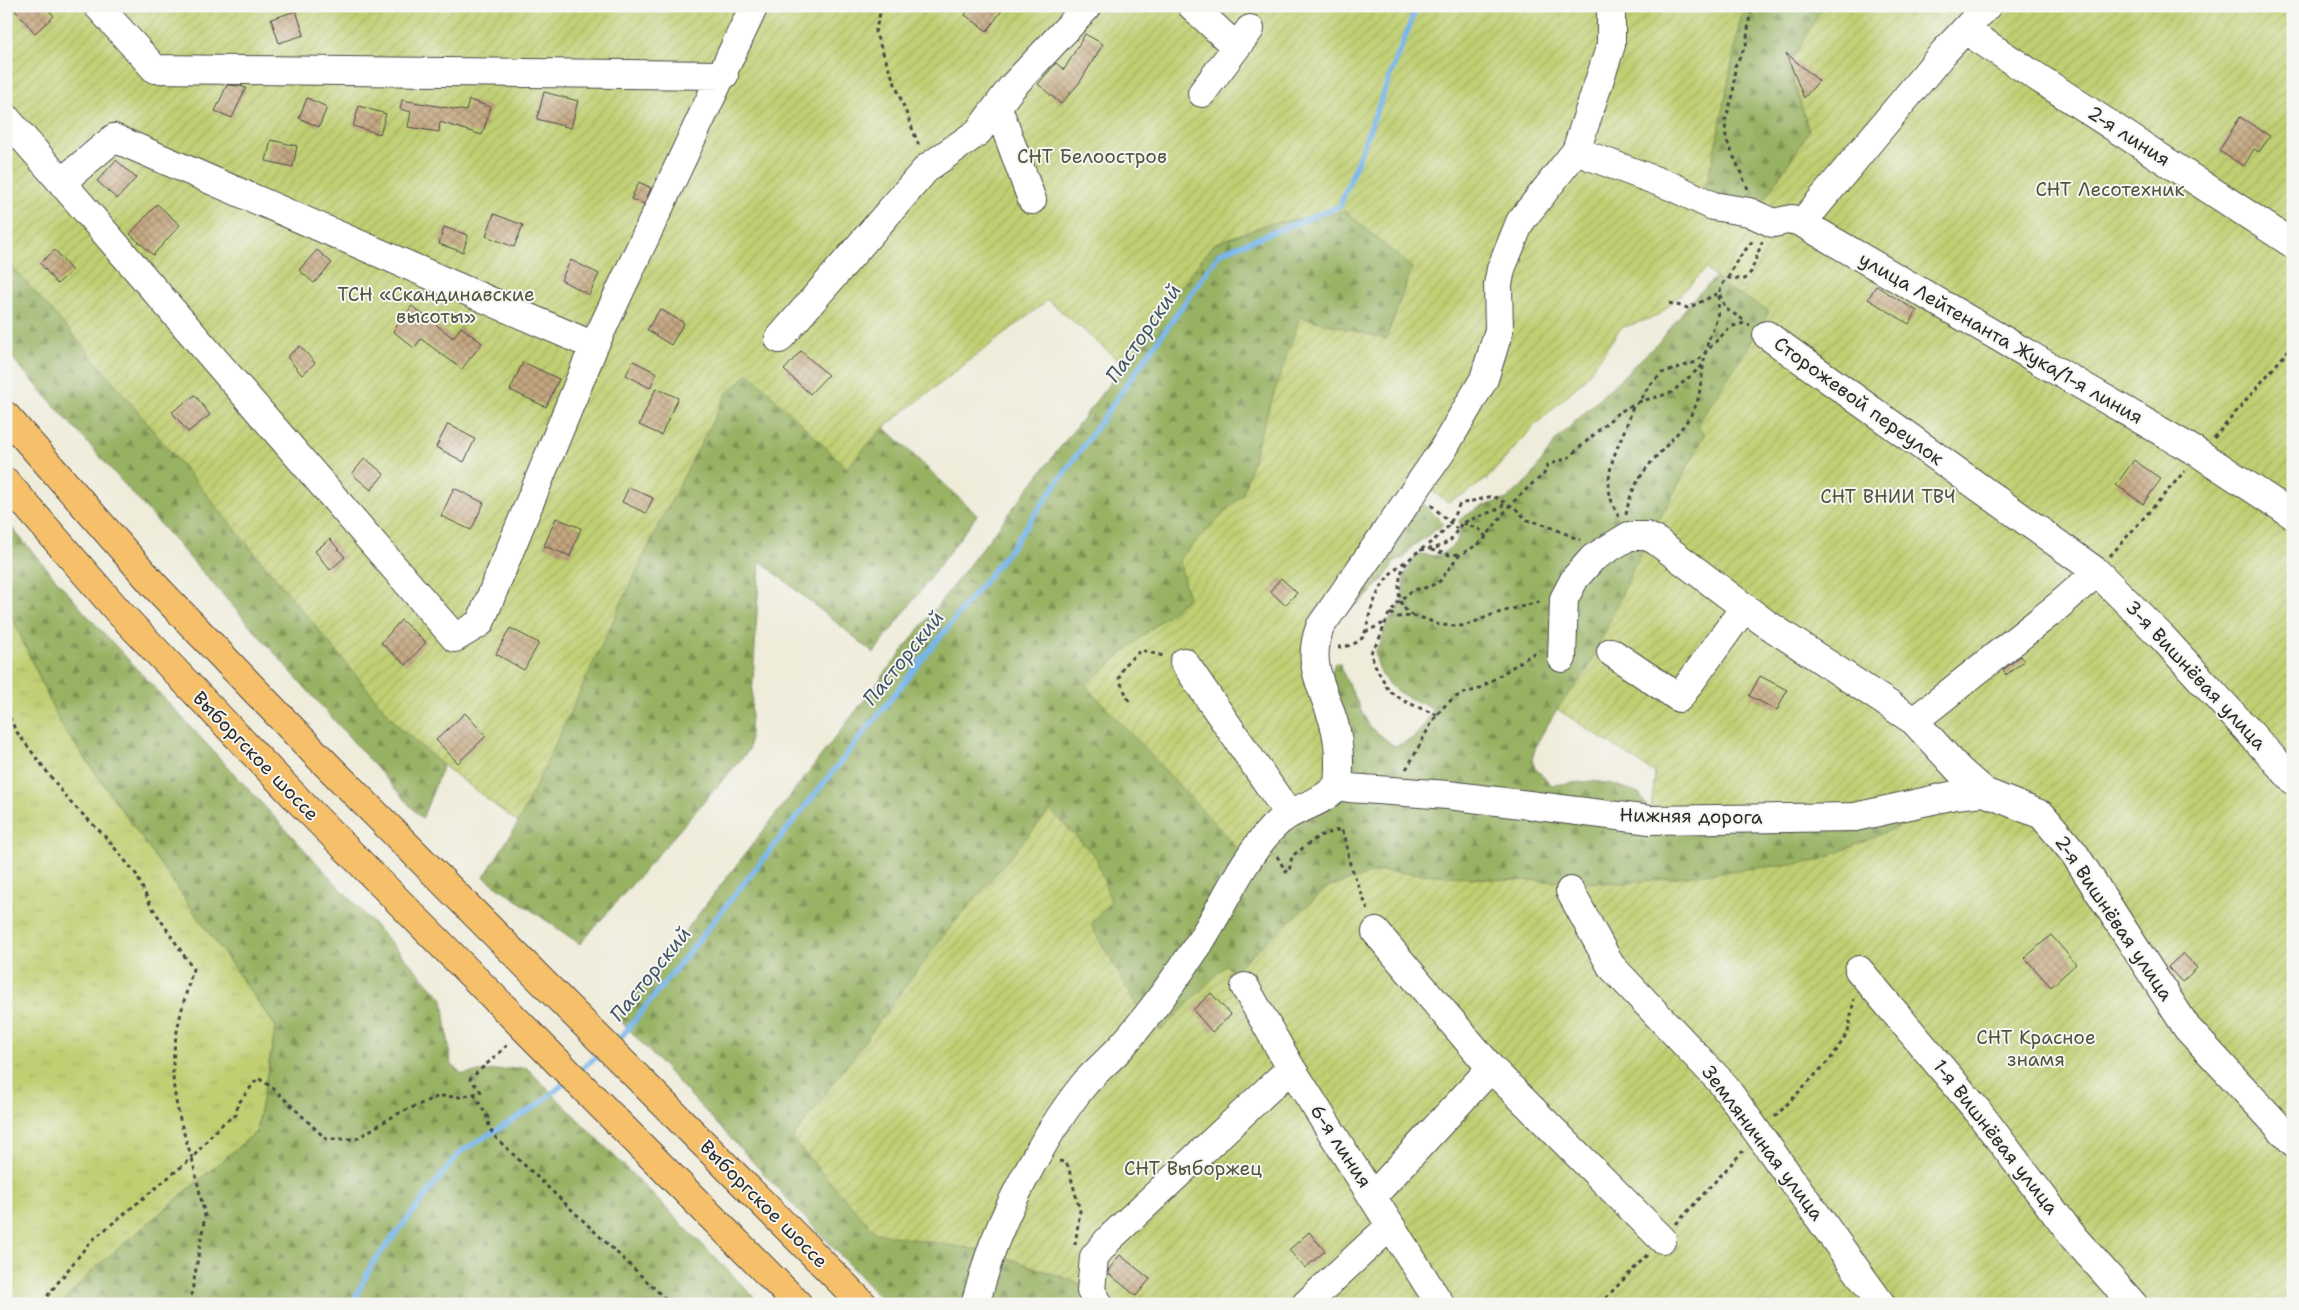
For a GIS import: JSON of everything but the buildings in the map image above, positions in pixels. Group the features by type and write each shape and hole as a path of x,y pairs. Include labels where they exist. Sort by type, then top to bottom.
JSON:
{"main road":[{"name":"Выборгское шоссе","path":"6,416 154,585 314,752 863,1304"},
{"name":"Выборгское шоссе","path":"6,482 118,611 326,829 798,1304"}],"street":[{"path":"98,6 155,69 724,75"},
{"path":"6,118 63,181 455,638 480,623 594,346 724,75 754,6"},
{"path":"779,339 927,168 978,132 1012,87 1088,6"},
{"path":"1192,6 1243,38 1202,93"},
{"path":"975,1304 994,1245 1041,1152 1086,1082 1150,1011 1191,955 1224,902 1247,858 1274,826 1288,813 1324,799 1338,785 1339,747 1334,721 1314,665 1315,642 1320,627 1442,451 1484,379 1499,330 1498,285 1507,254 1520,222 1576,151 1611,45 1611,6"},
{"path":"1576,151 1673,187 1758,229 1773,223 1792,219 1802,223 1987,6"},
{"name":"2-я линия","path":"1965,30 2293,244"},
{"path":"998,108 1032,200"},
{"path":"63,181 114,138 594,346"},
{"name":"улица Лейтенанта Жука/1-я линия","path":"1802,223 2200,454 2293,515"},
{"name":"Сторожевой переулок","path":"1767,335 2097,572"},
{"path":"1562,658 1561,631 1566,592 1593,558 1631,537"},
{"name":"2-я Вишнёвая улица","path":"1631,537 1744,608 1914,721 1957,783 2042,815 2074,853 2187,1028 2293,1142"},
{"path":"1914,721 2097,572"},
{"name":"3-я Вишнёвая улица","path":"2097,572 2163,638 2293,780"},
{"path":"1612,652 1680,698 1744,608"},
{"path":"1184,662 1288,813"},
{"name":"Нижняя дорога","path":"1338,785 1448,795 1650,820 1855,817 1957,783"},
{"name":"Земляничная улица","path":"1570,891 1611,966 1722,1083 1881,1304"},
{"path":"1376,932 1492,1068 1662,1239"},
{"name":"1-я Вишнёвая улица","path":"1859,970 1977,1110 2074,1238 2133,1304"},
{"name":"6-я линия","path":"1245,987 1291,1068 1440,1304"},
{"path":"1095,1280 1109,1239 1291,1068"},
{"path":"1373,1196 1492,1068"},
{"path":"1306,1304 1390,1226"}],"path":[{"path":"882,6 875,32 927,168"},
{"path":"1728,278 1745,279 1750,272 1758,229 1746,182 1734,161 1725,130 1725,121 1733,95 1735,66 1746,45 1750,14 1754,6"},
{"path":"1631,537 1632,493 1641,476 1694,410 1699,395 1705,353 1717,316 1719,293 1736,262 1758,229"},
{"path":"1669,303 1688,308 1719,293"},
{"path":"1638,403 1649,386 1662,373 1696,362 1730,328 1744,323 1755,327 1726,309 1719,293"},
{"path":"1437,715 1406,702 1387,687 1371,654 1390,613 1399,601 1413,590 1429,587 1440,581 1461,554 1486,537 1510,505 1535,481 1543,476 1548,464 1568,458 1619,412 1638,403 1671,393 1704,364"},
{"path":"1631,537 1612,506 1608,474 1627,429 1633,405"},
{"path":"1385,623 1364,634 1371,608 1380,589 1396,566 1408,560 1444,531 1450,524 1460,504 1492,496 1510,505 1527,520 1546,524 1579,540 1631,537"},
{"path":"1431,550 1450,541 1462,523 1501,508 1504,503"},
{"path":"1462,523 1479,530 1486,537"},
{"path":"1450,524 1457,529"},
{"path":"1419,550 1431,550 1450,555 1461,554"},
{"path":"1408,560 1400,575 1399,601 1404,610 1413,616 1440,625 1464,626 1494,614 1521,608 1566,592"},
{"path":"1390,613 1398,617 1413,616"},
{"path":"1380,790 1406,769 1437,715 1448,702 1465,692 1477,690 1517,666 1561,631"},
{"path":"1129,701 1119,680 1124,665 1141,650"},
{"path":"6,710 16,731 70,802 104,836 136,874 150,904 193,970 179,1019 173,1075 182,1128 192,1158 205,1216 190,1304"},
{"path":"1273,849 1286,872 1289,872 1292,856 1319,836 1341,829 1345,836 1350,864 1376,932"},
{"path":"41,1304 90,1242 192,1158 219,1124 236,1115 238,1104 258,1078 286,1099 326,1139 356,1139 397,1114 438,1096 461,1097 481,1092 470,1079 520,1025"},
{"path":"474,1094 488,1118 489,1128 497,1139 671,1304"},
{"path":"1041,1152 1048,1158 1065,1162 1068,1166 1080,1211 1075,1243 1095,1280"}],"green space":[{"path":"6,6 1743,6 1717,140 1708,178 1699,199 1755,215 1809,131 1789,66 1823,6 2293,6 2293,1288 2278,1304 1099,1304 1091,1291 1076,1282 991,1252 876,1233 792,1139 940,940 1050,810 1096,857 1111,902 1091,925 1144,1018 1161,1031 1226,965 1232,972 1328,887 1381,871 1502,880 1627,883 1818,861 1927,814 1650,820 1655,773 1557,709 1588,669 1637,561 1705,435 1697,425 1756,335 1769,311 1730,290 1706,269 1658,316 1621,328 1584,380 1535,425 1488,478 1466,493 1448,502 1420,483 1322,624 1340,769 1247,858 1085,685 1188,598 1179,559 1243,493 1262,429 1300,317 1386,339 1412,268 1345,211 1268,224 1213,244 1124,365 1048,300 884,427 847,468 749,373 727,393 653,536 518,823 443,765 399,727 85,348 6,260"},
{"path":"1743,6 1823,6 1789,66 1809,131 1755,215 1699,199 1708,178 1717,140"},
{"path":"1345,211 1412,268 1386,339 1262,429 1243,493 1179,559 1188,598 1085,685 1328,681 1335,663 1340,664 1369,726 1394,746 1408,741 1422,728 1433,709 1403,694 1388,683 1382,675 1375,651 1381,643 1386,625 1402,602 1404,576 1413,560 1419,554 1439,556 1456,541 1460,527 1459,520 1480,507 1507,499 1530,479 1556,440 1662,339 1692,300 1715,278 1769,311 1756,335 1698,425 1705,434 1637,561 1588,669 1557,709 1537,743 1532,759 1535,768 1552,785 1592,781 1613,784 1639,793 1646,805 1650,819 1927,814 1818,861 1627,883 1502,880 1381,871 1328,887 1232,972 1226,965 1161,1032 1144,1018 1091,925 1096,857 1050,810 940,940 792,1139 991,1252 1076,1282 1091,1291 1099,1304 886,1304 618,1018 1124,365 1213,244 1268,224"},
{"path":"1753,228 1773,240 1743,289 1722,276"},
{"path":"6,260 85,348 399,727 443,765 422,819 6,351"},
{"path":"749,373 847,467 884,427 977,515 874,653 760,561 749,750 580,944 484,877 518,823 653,536 727,393"},
{"path":"1424,504 1444,524 1410,548 1404,558 1396,560 1383,580 1364,599 1346,612 1419,506"},
{"path":"6,521 85,613 443,999 451,1064 462,1074 526,1067 761,1304 61,1304 93,1270 256,1132 276,1027 60,723 6,604"},
{"path":"6,604 60,723 276,1027 256,1132 93,1270 61,1304 6,1304"}],"waterway":[{"name":"Пасторский","path":"613,1043 623,1035 1011,548 1220,253 1340,206 1417,6"},
{"name":"Пасторский","path":"578,1072 602,1052"},
{"name":"Пасторский","path":"352,1304 372,1264 460,1152 538,1105 567,1081"}],"park label":[{"name":"СНТ Белоостров","path":"1092,156"},
{"name":"СНТ Лесотехник","path":"2110,189"},
{"name":"ТСН «Скандинавские высоты»","path":"436,305"},
{"name":"СНТ ВНИИ ТВЧ","path":"1888,496"},
{"name":"СНТ Красное знамя","path":"2036,1048"},
{"name":"СНТ Выборжец","path":"1193,1168"}]}
